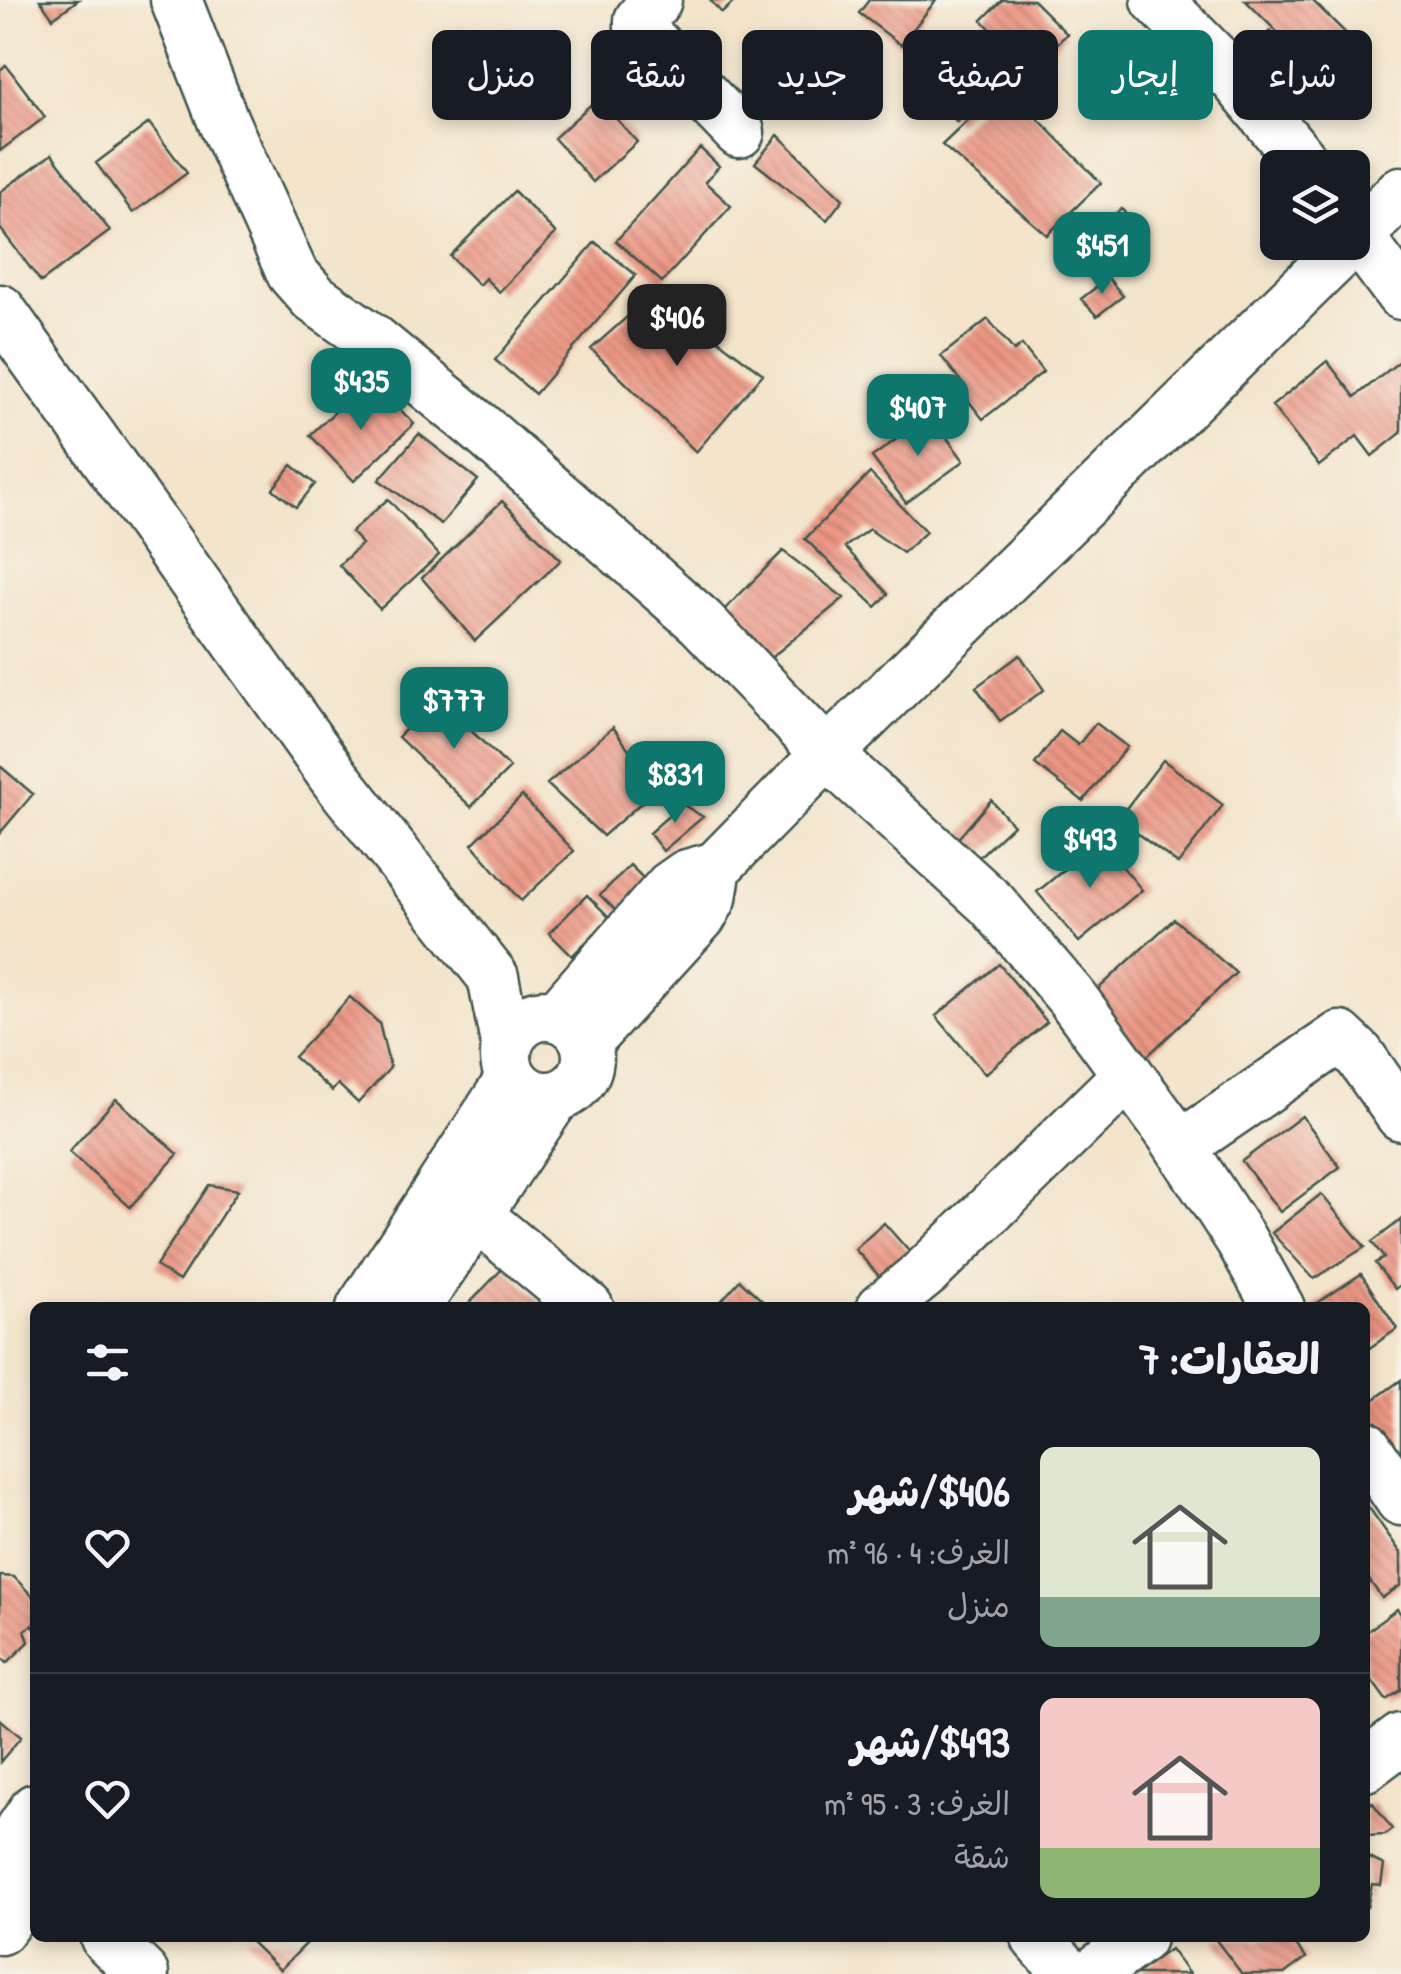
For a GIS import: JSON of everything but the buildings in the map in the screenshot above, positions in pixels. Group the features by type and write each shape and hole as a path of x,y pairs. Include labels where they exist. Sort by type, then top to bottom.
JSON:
{"street":[{"path":"176,0 224,123 292,273 314,298 372,339 479,426 701,622 827,754 1005,918 1040,958 1180,1146 1276,1302"},
{"path":"656,0 640,20 640,29 738,132"},
{"path":"1157,0 1235,79 1293,150"},
{"path":"1370,222 1401,192"},
{"path":"1370,256 1401,294"},
{"path":"564,1024 670,887 687,875 716,867 1331,260"},
{"path":"0,310 335,778 494,977 524,1074 476,1214 418,1302"},
{"path":"494,977 524,991 564,1024 588,1059 583,1076 571,1090 524,1074"},
{"path":"524,1074 510,1037 526,1020 564,1024"},
{"path":"1180,1146 1306,1056 1340,1037 1359,1055 1401,1116"},
{"path":"366,1302 524,1074"},
{"path":"889,1302 926,1272 1128,1074"},
{"path":"476,1214 581,1302"},
{"path":"1370,1454 1401,1500"},
{"path":"1370,1762 1401,1738"},
{"path":"0,1929 19,1849"},
{"path":"110,1942 143,1974"},
{"path":"1040,1942 1069,1974"},
{"path":"1092,1974 1135,1942"}]}
